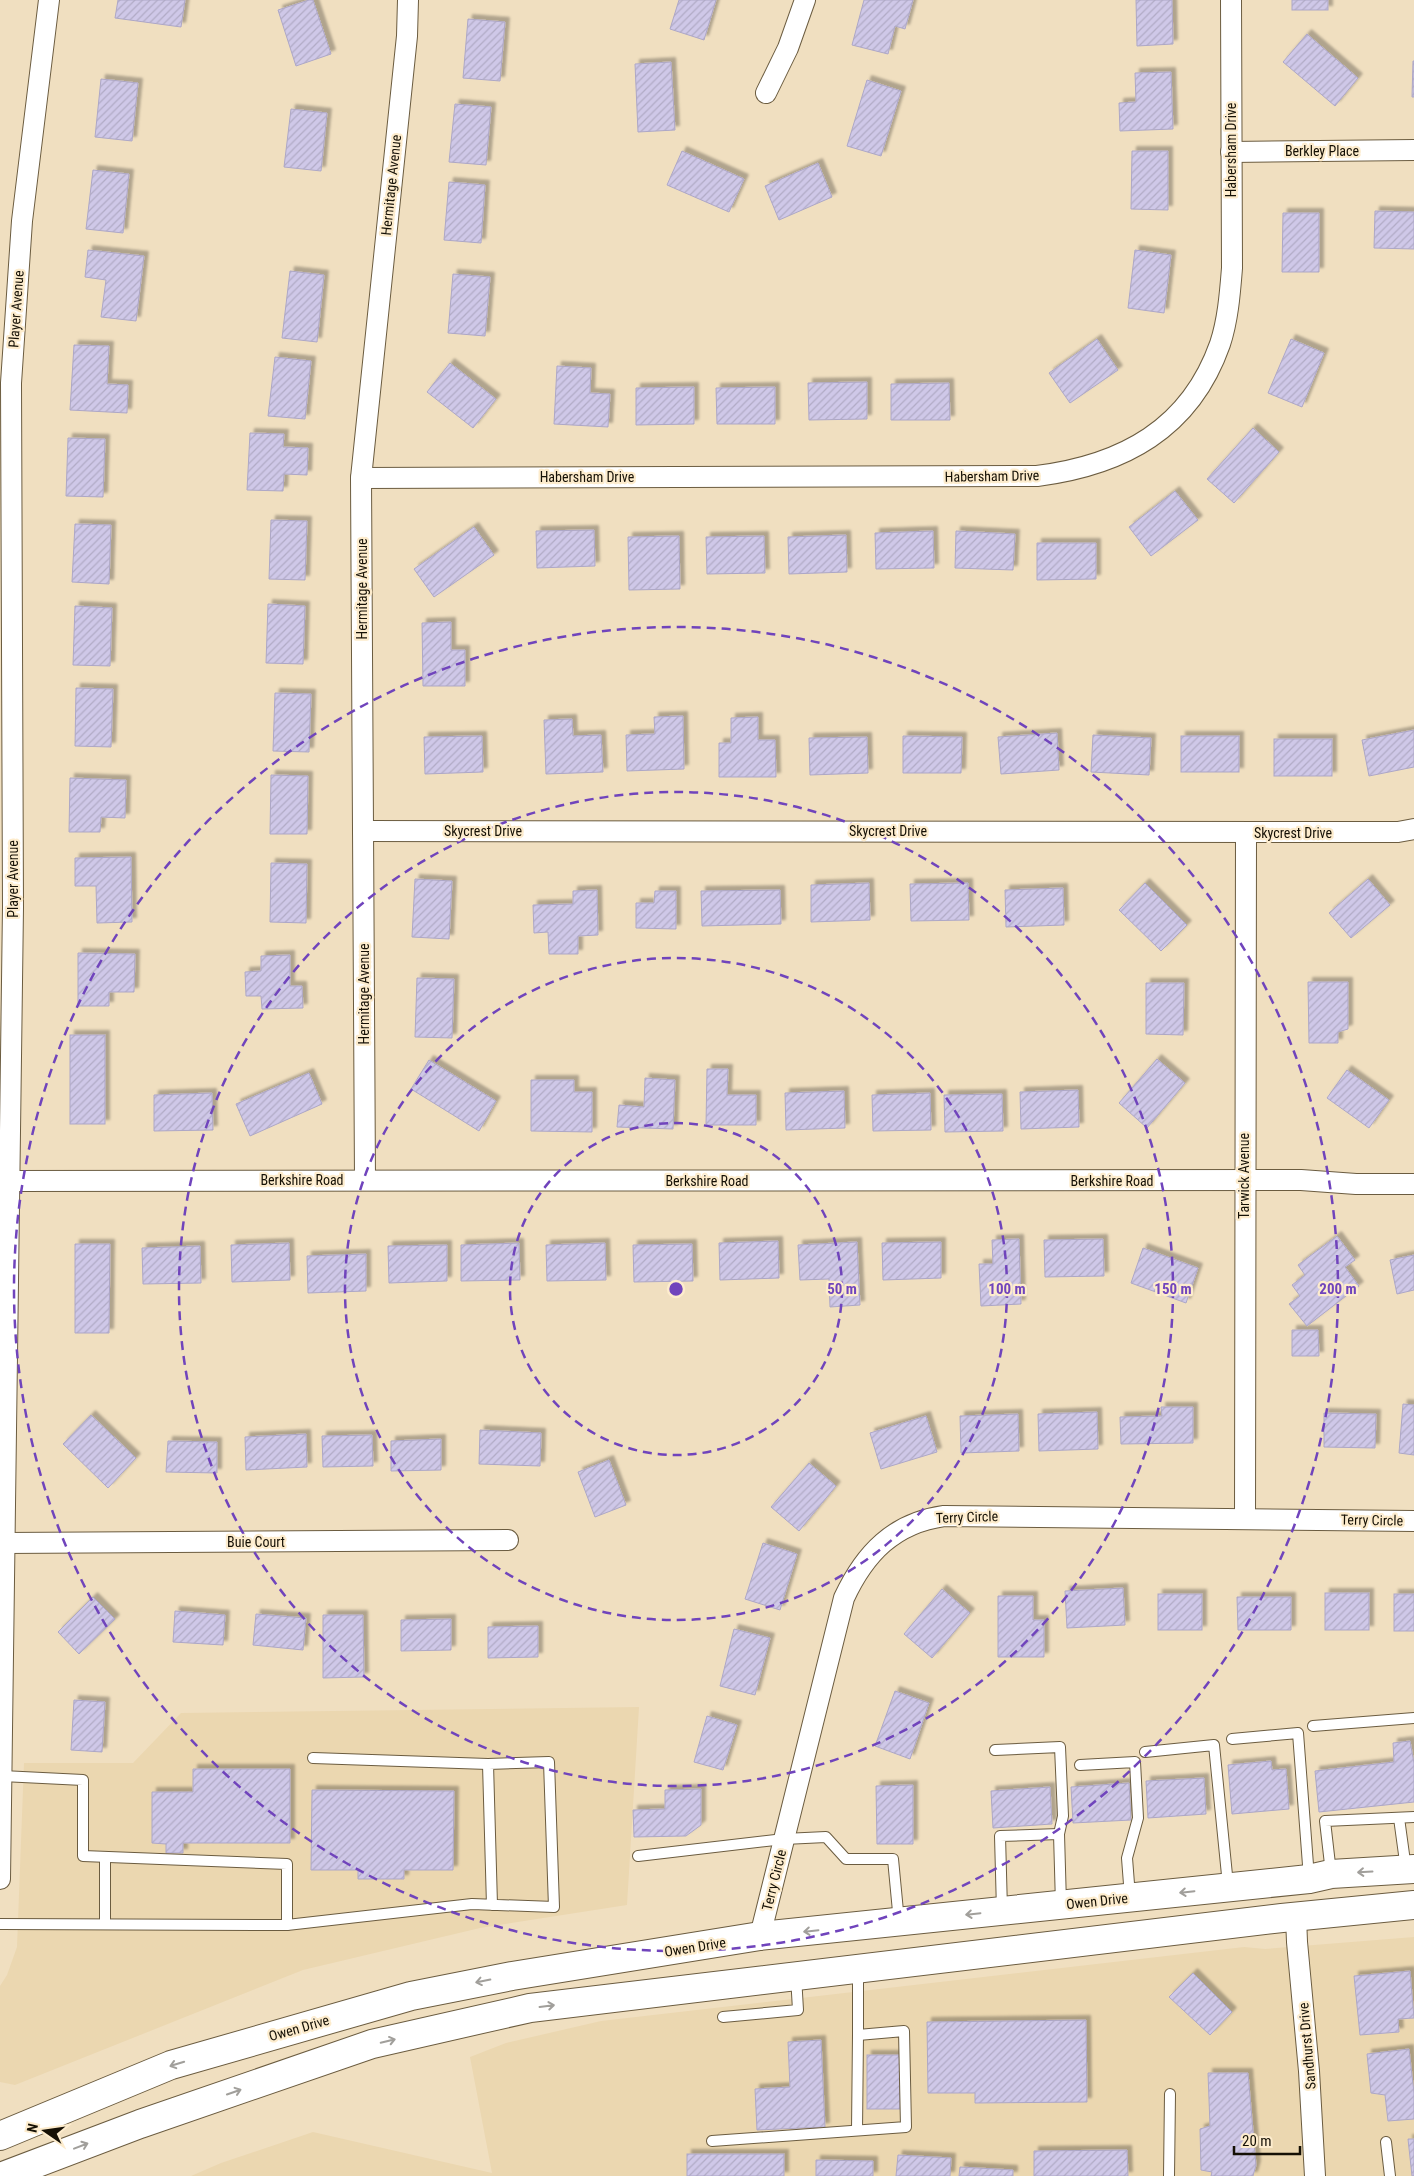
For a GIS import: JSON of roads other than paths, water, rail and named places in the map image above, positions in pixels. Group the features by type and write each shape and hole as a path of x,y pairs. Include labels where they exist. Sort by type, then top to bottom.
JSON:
{"highway":[{"name":"Owen Drive","path":"0,2136 171,2065 411,1996 512,1976 760,1936 1410,1869"},
{"path":"2,2176 140,2124 372,2044 530,2008 1296,1917 1414,1905"}],"street":[{"name":"Player Avenue","path":"0,1879 4,1543 6,786 11,382 7,357 49,0"},
{"name":"Hermitage Avenue","path":"364,1180 361,478 407,36 408,0"},
{"path":"766,93 788,48 805,0"},
{"name":"Habersham Drive","path":"361,478 1037,476 1072,472 1096,465 1124,453 1150,438 1174,418 1194,396 1210,370 1221,342 1232,268 1231,0"},
{"name":"Berkley Place","path":"1231,152 1414,150"},
{"name":"Skycrest Drive","path":"363,831 1246,833 1398,832 1414,829"},
{"name":"Tarwick Avenue","path":"1245,1519 1246,833"},
{"name":"Berkshire Road","path":"5,1181 1301,1180 1356,1184 1414,1184"},
{"name":"Terry Circle","path":"760,1936 844,1598 855,1575 873,1551 892,1535 915,1523 944,1516 1414,1521"},
{"name":"Buie Court","path":"4,1543 508,1540"},
{"name":"Sandhurst Drive","path":"1296,1917 1309,2070 1315,2176"}],"lane":[{"path":"1313,1726 1414,1718"},
{"path":"1232,1739 1298,1733 1320,1877"},
{"path":"1145,1752 1214,1745 1229,1888"},
{"path":"995,1750 1060,1747 1063,1816 1059,1834 1061,1905"},
{"path":"0,1924 287,1926 472,1904 554,1907 549,1762 488,1764 313,1758"},
{"path":"1080,1765 1135,1762 1138,1818 1127,1858 1130,1898"},
{"path":"488,1764 492,1905"},
{"path":"1,1788 83,1780 83,1856 287,1864 287,1926"},
{"path":"1320,1877 1326,1821 1414,1817"},
{"path":"1399,1818 1410,1869"},
{"path":"1002,1911 1000,1836 1059,1834"},
{"path":"638,1856 826,1836 846,1858 893,1858 899,1922"},
{"path":"105,1857 105,1924"},
{"path":"857,2130 858,1969"},
{"path":"723,2017 798,2010 796,1976"},
{"path":"712,2141 906,2127 904,2031 858,2035"},
{"path":"1169,2176 1170,2094"},
{"path":"1386,2142 1390,2176"}]}
